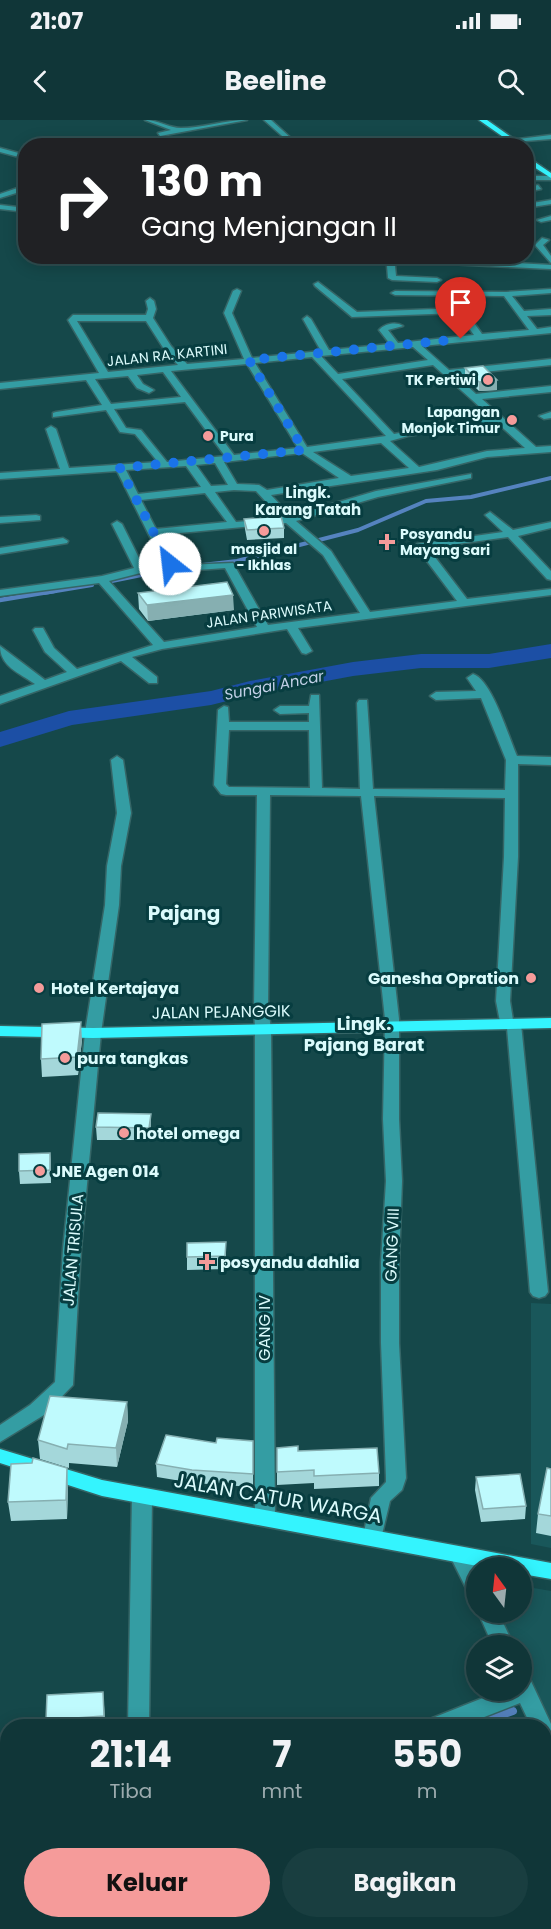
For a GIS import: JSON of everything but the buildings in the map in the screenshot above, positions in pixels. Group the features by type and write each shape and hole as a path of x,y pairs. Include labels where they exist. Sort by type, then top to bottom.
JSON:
{"main road":[{"path":"479,122 501,132 506,138"},
{"path":"479,122 490,134 499,138"},
{"path":"490,134 501,132"},
{"path":"534,155 551,166"},
{"path":"534,164 551,177"},
{"name":"JALAN PEJANGGIK","path":"0,1031 93,1033 551,1023"},
{"name":"JALAN CATUR WARGA","path":"0,1456 102,1488 551,1571"}],"street":[{"path":"148,120 178,130"},
{"path":"160,134 244,120"},
{"path":"267,120 285,138"},
{"path":"527,138 544,133"},
{"path":"0,150 18,155"},
{"path":"534,178 551,177"},
{"path":"534,188 538,187"},
{"path":"0,196 18,190"},
{"path":"534,196 551,193"},
{"path":"534,205 551,202"},
{"path":"0,207 18,209"},
{"path":"541,220 551,218"},
{"path":"545,240 539,245 551,261"},
{"path":"393,264 392,278 437,280"},
{"path":"437,264 437,280 447,310"},
{"path":"529,264 551,267"},
{"path":"539,266 546,277"},
{"path":"318,284 353,315 447,310 462,312 480,337"},
{"path":"237,291 228,314 249,360 304,450 376,494"},
{"path":"395,293 506,294 551,291"},
{"path":"506,294 535,332"},
{"path":"150,301 152,309 149,318 163,341 184,366"},
{"path":"521,314 551,312"},
{"path":"105,375 72,320 73,318 149,318"},
{"path":"308,319 326,352"},
{"path":"396,346 383,330 387,327 399,326"},
{"name":"JALAN RA. KARTINI","path":"0,386 551,330"},
{"path":"415,344 533,450"},
{"path":"314,354 387,439 417,470"},
{"path":"334,377 434,362"},
{"path":"446,373 551,362"},
{"path":"165,369 231,458"},
{"path":"130,372 140,386 149,390"},
{"path":"89,377 123,430 138,432 165,465"},
{"path":"0,396 17,384"},
{"path":"474,397 551,389"},
{"path":"57,415 108,407 189,399"},
{"path":"0,476 66,473 218,460 387,439 499,419"},
{"path":"51,429 66,473"},
{"path":"263,494 453,464 487,454 551,449"},
{"path":"218,460 234,487"},
{"path":"189,463 233,524"},
{"path":"120,468 153,532 174,565"},
{"path":"153,532 289,520 376,494 467,476"},
{"path":"136,497 234,487 259,488 333,561 367,616"},
{"path":"490,514 551,577"},
{"path":"0,519 36,518"},
{"path":"117,524 140,570"},
{"path":"421,546 511,534 551,525"},
{"path":"412,534 464,603"},
{"path":"0,551 63,541"},
{"path":"0,593 102,579 174,565 229,565 264,629"},
{"path":"102,579 140,625 161,646"},
{"name":"JALAN PARIWISATA","path":"0,700 123,656 161,646 264,629 551,592"},
{"path":"291,626 306,651"},
{"path":"39,630 49,650 75,673"},
{"path":"0,649 10,661 43,684"},
{"path":"123,656 153,680"},
{"path":"473,678 485,694 512,760 503,1001 510,1024 539,1292"},
{"path":"436,696 485,694"},
{"path":"280,710 314,704 316,793"},
{"name":"GANG VIII","path":"363,704 367,793 392,1026 391,1119 394,1181 390,1262 390,1343 396,1465 394,1485 381,1498 372,1538"},
{"path":"224,710 225,726 220,785 226,791 512,794"},
{"path":"225,726 315,726"},
{"name":"JALAN TRISULA","path":"0,1435 37,1410 64,1385 72,1249 93,1033 123,813 117,760"},
{"path":"512,760 551,761"},
{"name":"GANG IV","path":"264,793 261,1008 263,1029 265,1518"},
{"path":"138,1719 142,1496"},
{"path":"460,1556 466,1568"},
{"path":"453,1719 493,1701"},
{"path":"530,1701 538,1719"}],"shaded area":[{"path":"531,1303 551,1304 551,1548 531,1544"},
{"path":"532,1588 551,1591 551,1719 539,1719 531,1701 532,1635 503,1635 497,1623 532,1623"}],"waterway":[{"path":"202,565 237,561 358,530 426,501 471,497 551,478"},
{"path":"112,581 181,567"},
{"path":"44,593 92,585"},
{"path":"0,600 54,591"},
{"name":"Sungai Ancar","path":"0,740 69,718 211,698 250,688 353,669 421,661 489,661 551,651"},
{"path":"490,1719 513,1711"}],"place":[{"name":"TK Pertiwi","path":"488,380"},
{"name":"Lapangan Monjok Timur","path":"512,420"},
{"name":"Pura","path":"208,436"},
{"name":"masjid al - Ikhlas","path":"264,531"},
{"name":"Posyandu Mayang sari","path":"387,542"},
{"name":"Ganesha Opration","path":"531,978"},
{"name":"Hotel Kertajaya","path":"39,988"},
{"name":"pura tangkas","path":"65,1058"},
{"name":"hotel omega","path":"124,1133"},
{"name":"JNE Agen 014","path":"40,1171"},
{"name":"posyandu dahlia","path":"207,1262"}],"district":[{"name":"Lingk. Karang Tatah","path":"308,500"},
{"name":"Pajang","path":"184,913"},
{"name":"Lingk. Pajang Barat","path":"364,1033"}],"route":[{"path":"170,564 120,468 304,450 249,360 461,339"}]}
